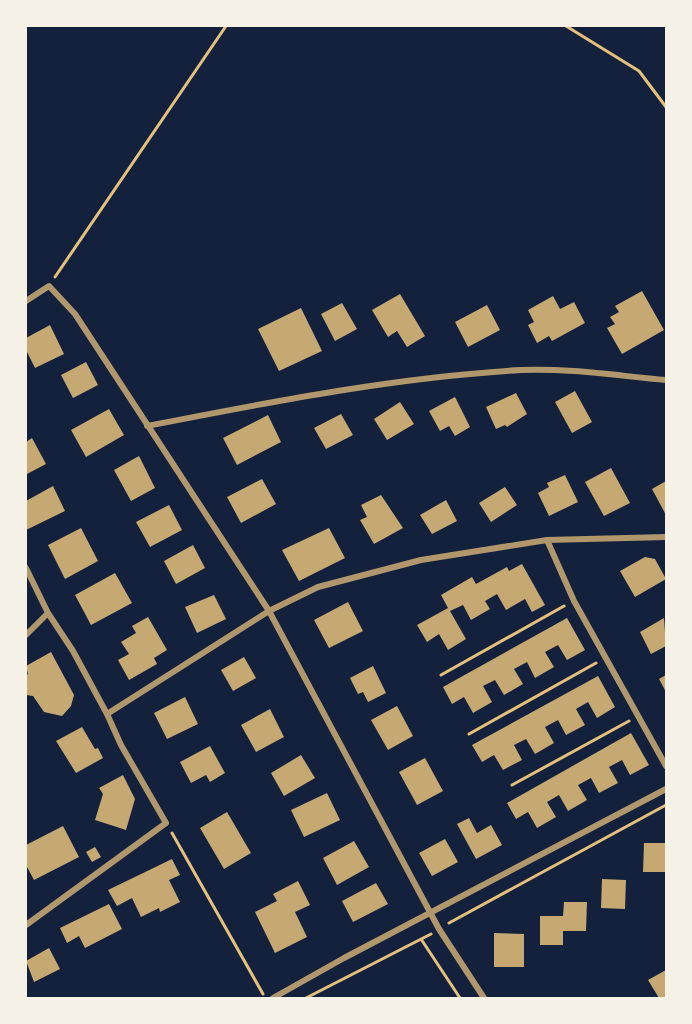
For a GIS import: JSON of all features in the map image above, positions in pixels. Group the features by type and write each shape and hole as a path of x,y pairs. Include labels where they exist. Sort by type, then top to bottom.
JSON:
{"street":[{"path":"26,301 49,286 75,314 269,611 439,929 484,999"},
{"path":"147,426 270,402 458,376 523,370 603,373 666,380"},
{"path":"106,714 269,611 318,586 409,563 547,540 666,537"},
{"path":"547,540 574,601 666,766"},
{"path":"26,568 48,614 73,651 121,745 166,822 26,925"},
{"path":"26,635 48,614"},
{"path":"273,999 431,912 666,789"}],"path":[{"path":"49,286 226,26"},
{"path":"566,26 639,70 666,107"},
{"path":"441,675 574,601"},
{"path":"469,734 606,657"},
{"path":"512,785 638,715"},
{"path":"306,999 666,805"},
{"path":"166,822 266,999"},
{"path":"421,939 460,999"}],"building":[{"path":"642,291 664,330 622,354 607,328 615,324 610,317 619,312 615,306"},
{"path":"400,294 425,336 407,347 397,331 388,337 372,310"},
{"path":"553,296 560,309 574,302 585,323 552,341 549,336 537,343 528,325 534,322 528,310"},
{"path":"342,303 357,329 335,341 321,314"},
{"path":"487,305 500,330 468,347 455,322"},
{"path":"301,308 322,351 279,371 258,329"},
{"path":"50,325 64,354 35,368 26,350 26,338"},
{"path":"86,362 98,385 73,398 61,375"},
{"path":"575,391 592,422 572,433 555,402"},
{"path":"516,393 527,414 507,427 505,425 496,429 486,407"},
{"path":"455,397 470,427 455,436 449,426 440,431 429,411"},
{"path":"400,402 414,424 387,440 374,419"},
{"path":"109,409 124,435 86,457 71,430"},
{"path":"341,414 353,435 326,449 314,428"},
{"path":"268,415 281,442 237,465 223,438"},
{"path":"32,438 46,464 27,474 26,478 26,442"},
{"path":"139,456 155,488 131,501 114,470"},
{"path":"611,468 630,503 604,516 585,482"},
{"path":"565,475 578,502 549,516 538,493 549,487 547,483"},
{"path":"262,479 276,504 241,523 227,497"},
{"path":"666,481 666,515 652,489"},
{"path":"53,486 65,511 26,530 26,501"},
{"path":"505,487 517,505 491,522 479,503"},
{"path":"381,495 403,528 374,544 360,520 367,517 361,505"},
{"path":"446,500 457,521 432,534 420,515"},
{"path":"169,505 182,530 150,547 136,522"},
{"path":"81,528 98,561 65,579 48,545"},
{"path":"329,528 345,558 299,581 282,550"},
{"path":"193,545 205,568 176,584 164,561"},
{"path":"645,557 655,559 666,579 635,597 620,571"},
{"path":"522,564 545,605 532,612 525,599 506,610 497,594 485,601 490,609 471,620 463,605 450,611 466,639 448,650 439,634 427,642 417,625 448,608 441,595 472,577 476,584 507,567 509,571"},
{"path":"115,573 132,603 91,625 75,595"},
{"path":"214,595 226,619 197,633 185,607"},
{"path":"348,602 363,631 329,648 314,620"},
{"path":"148,617 167,650 154,658 157,664 129,680 118,660 129,654 121,642 136,633 132,626"},
{"path":"567,618 585,650 567,660 558,645 545,652 554,667 535,678 527,662 514,669 523,684 504,695 495,680 483,686 492,702 473,713 464,697 452,704 443,687"},
{"path":"664,618 666,646 651,654 640,632"},
{"path":"51,652 74,695 71,706 62,716 44,712 33,696 26,695 26,675 28,674 26,666"},
{"path":"244,657 256,678 233,691 221,670"},
{"path":"373,666 386,693 368,702 363,692 358,694 350,678"},
{"path":"666,675 666,692 659,679"},
{"path":"598,676 615,707 597,718 588,702 576,709 585,725 566,735 558,720 545,727 554,743 535,754 526,739 514,745 522,760 503,770 494,755 482,762 472,745"},
{"path":"185,697 198,724 167,739 154,713"},
{"path":"397,706 413,736 388,750 371,720"},
{"path":"270,709 284,737 256,752 241,725"},
{"path":"82,727 103,758 76,773 56,741"},
{"path":"631,733 649,765 630,775 622,760 609,767 618,783 599,793 591,778 578,785 587,800 568,811 559,795 547,802 556,817 537,828 528,812 516,819 507,803"},
{"path":"210,746 225,773 210,782 206,775 191,783 180,762"},
{"path":"301,755 315,778 284,796 271,773"},
{"path":"425,758 443,791 417,805 399,772"},
{"path":"123,775 135,799 126,830 95,820 103,794 99,788"},
{"path":"327,793 340,820 304,837 291,810"},
{"path":"227,812 251,853 224,869 200,828"},
{"path":"469,818 477,833 491,825 502,845 476,859 457,824"},
{"path":"63,826 79,857 34,880 26,865 26,845"},
{"path":"445,839 458,862 432,876 419,853"},
{"path":"354,841 369,867 337,885 323,858"},
{"path":"644,843 666,843 666,872 643,872"},
{"path":"95,847 101,857 92,862 86,852"},
{"path":"172,859 180,875 169,880 180,902 160,912 159,908 141,917 132,898 117,906 108,890"},
{"path":"602,879 626,880 625,909 601,908"},
{"path":"298,881 310,905 295,912 307,937 275,953 255,912 277,901 273,894"},
{"path":"376,883 388,904 353,922 342,901"},
{"path":"564,902 587,902 586,931 563,931 563,945 540,945 540,916 563,916"},
{"path":"109,904 122,929 85,948 79,936 67,943 60,928"},
{"path":"494,933 524,934 524,967 494,967"},
{"path":"49,948 60,969 34,982 26,961"},
{"path":"666,970 666,998 659,998 648,980"}]}
